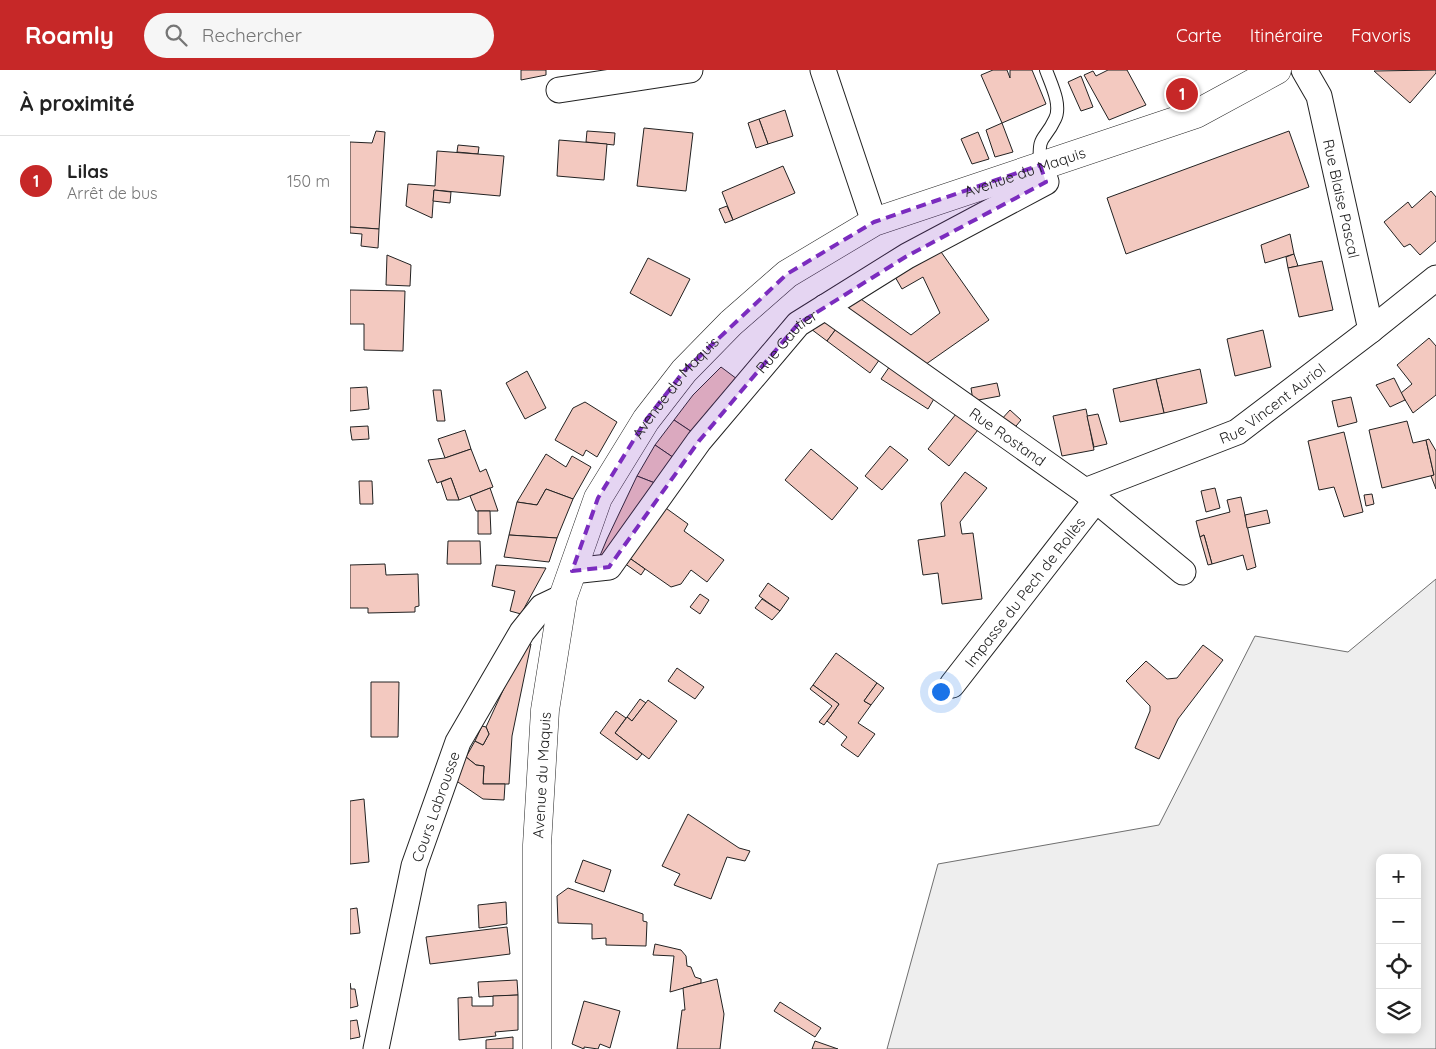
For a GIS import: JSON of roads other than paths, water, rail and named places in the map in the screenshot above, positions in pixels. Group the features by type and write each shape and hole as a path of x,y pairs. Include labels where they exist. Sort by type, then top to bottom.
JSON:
{"main road":[{"name":"Avenue du Maquis","path":"539,1047 537,846 544,720 563,597 598,498 646,420 684,371 730,323 787,274 874,222 1196,114 1278,70"}],"street":[{"path":"559,90 690,70"},
{"path":"823,70 874,222"},
{"name":"Rue Blaise Pascal","path":"1304,70 1319,96 1371,330"},
{"name":"Rue Gautier","path":"572,570 609,567 699,441 798,324 907,256 1046,182 1040,165"},
{"name":"Rue Vincent Auriol","path":"1091,496 1237,432 1436,278"},
{"name":"Rue Rostand","path":"825,307 1091,496 1183,572"},
{"name":"Impasse du Pech de Rollès","path":"952,685 1091,496"},
{"name":"Cours Labrousse","path":"376,1049 414,866 458,742 522,632 542,607 563,597"}],"lane":[{"path":"1040,165 1040,140 1056,118 1056,101 1046,70"}],"place":[{"name":"Lilas","path":"1182,94"}]}
